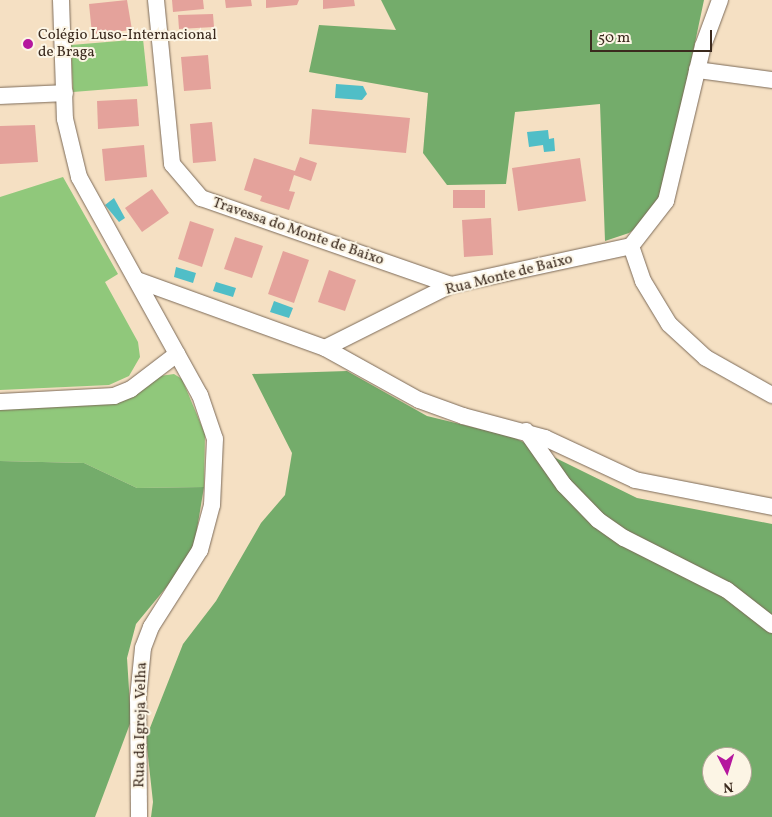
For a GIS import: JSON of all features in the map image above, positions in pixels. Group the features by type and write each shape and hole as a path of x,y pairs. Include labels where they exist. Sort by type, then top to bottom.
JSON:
{"street":[{"name":"Rua da Igreja Velha","path":"61,0 65,119 79,177 138,280 177,354 210,418 215,439 215,481 200,550 151,627 143,648 138,698 139,817"},
{"name":"Travessa do Monte de Baixo","path":"156,0 172,164 201,198 451,285"},
{"path":"720,0 697,70 666,201 631,246 643,281 669,324 706,358 772,395"},
{"path":"697,70 772,80"},
{"path":"0,96 65,93"},
{"name":"Rua Monte de Baixo","path":"325,348 451,285 631,246"},
{"path":"138,280 325,348 428,404 526,431 634,480 772,507"},
{"path":"0,402 114,396 131,389 177,354"},
{"path":"526,431 564,485 598,520 624,538 727,590 772,625"}],"green space":[{"path":"381,0 704,0 662,199 647,220 629,233 605,241 600,104 515,112 506,184 447,185 423,153 428,93 309,72 319,25 396,30"},
{"path":"143,39 148,86 73,92 71,45"},
{"path":"63,177 118,274 105,282 138,342 140,357 129,376 109,385 0,390 0,197"},
{"path":"347,371 427,416 513,437 637,498 772,524 772,817 151,817 153,802 146,738 183,644 216,601 261,523 285,495 292,453 252,374"},
{"path":"174,374 182,379 205,434 204,487 137,488 84,463 0,461 0,409 114,402 160,376"},
{"path":"0,461 84,463 137,488 204,487 195,541 183,567 136,624 127,658 131,721 95,817 0,817"}],"water":[{"path":"336,84 363,86 367,94 362,100 335,98"},
{"path":"548,130 549,139 554,138 555,151 544,152 543,145 529,147 527,132"},
{"path":"114,198 125,218 119,222 105,205"},
{"path":"176,267 196,273 193,283 174,277"},
{"path":"216,282 236,288 233,297 213,291"},
{"path":"274,301 293,308 289,318 270,312"}],"building":[{"path":"127,0 132,30 92,34 89,4"},
{"path":"172,0 203,0 204,9 173,12"},
{"path":"225,0 251,0 252,6 226,8"},
{"path":"266,0 299,0 297,5 266,8"},
{"path":"323,0 354,0 355,6 323,9"},
{"path":"213,14 214,27 179,29 178,15"},
{"path":"208,55 211,89 184,91 181,57"},
{"path":"137,99 139,126 98,129 97,101"},
{"path":"312,109 410,118 406,153 309,144"},
{"path":"212,122 216,161 193,163 190,124"},
{"path":"35,125 38,162 0,164 0,126"},
{"path":"144,145 147,177 105,181 102,149"},
{"path":"300,157 317,163 311,181 294,175 289,191 295,192 289,210 260,201 262,196 244,190 254,158 295,171"},
{"path":"580,158 586,201 518,211 512,168"},
{"path":"152,189 169,213 142,232 125,208"},
{"path":"453,190 485,190 485,208 453,208"},
{"path":"491,218 493,255 464,257 462,220"},
{"path":"190,221 214,229 202,267 178,259"},
{"path":"235,237 263,246 252,278 224,269"},
{"path":"283,251 309,260 294,303 268,294"},
{"path":"329,270 356,280 345,311 318,302"}],"place":[{"name":"Colégio Luso-Internacional de Braga","path":"28,44"}]}
